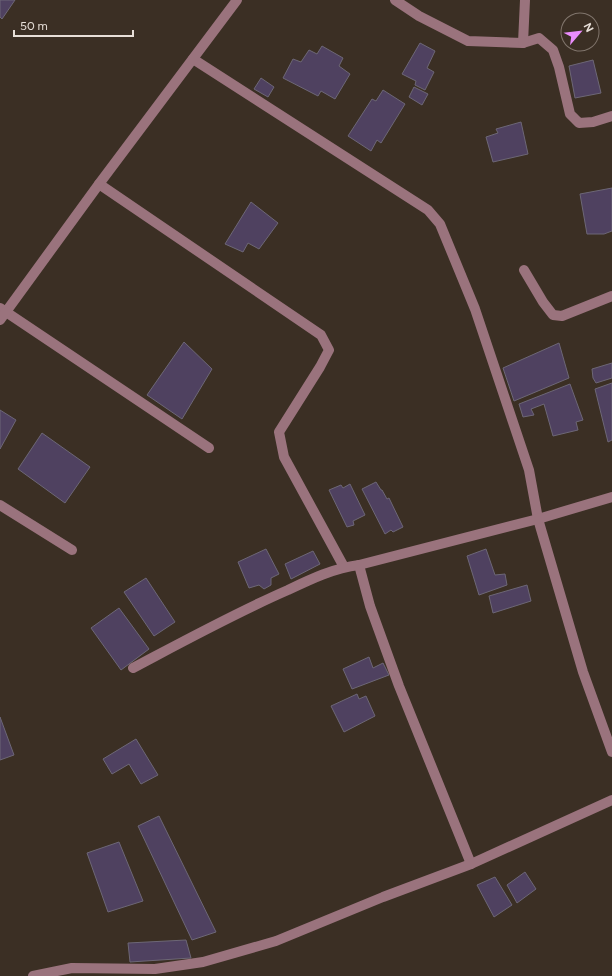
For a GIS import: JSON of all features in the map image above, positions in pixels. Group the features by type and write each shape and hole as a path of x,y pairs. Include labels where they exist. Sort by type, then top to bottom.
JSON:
{"street":[{"path":"209,448 2,313 237,0"},
{"path":"395,0 419,16 468,41 523,43 539,38 553,50 559,67 570,114 579,123 593,122 612,116"},
{"path":"523,43 525,0"},
{"path":"193,58 428,210 440,224 475,309 529,470 538,519 583,672 612,752"},
{"path":"99,184 321,335 329,350 279,432 284,457 344,567"},
{"path":"524,270 543,302 553,315 562,316 612,296"},
{"path":"133,668 253,605 319,576 344,567 359,565 538,519 612,497"},
{"path":"0,505 72,550"},
{"path":"359,565 370,606 399,686 471,864"},
{"path":"33,976 72,968 155,969 203,962 276,941 471,864 612,800"}],"building":[{"path":"0,0 15,0 2,19 0,17"},
{"path":"420,43 435,51 427,68 434,72 425,90 415,85 416,81 402,74"},
{"path":"322,46 343,58 339,66 350,74 335,99 321,91 318,96 283,78 293,59 301,62 309,50 317,54"},
{"path":"593,60 601,93 575,98 569,66"},
{"path":"261,78 274,87 268,97 254,89"},
{"path":"414,87 428,94 422,105 409,97"},
{"path":"383,90 405,104 381,143 377,140 371,151 348,136 372,99 376,101"},
{"path":"521,122 528,154 493,162 486,137 498,133 496,129"},
{"path":"612,188 612,231 604,234 587,234 580,194"},
{"path":"251,202 278,223 259,249 248,243 243,252 225,244"},
{"path":"184,342 212,369 182,419 147,395"},
{"path":"559,343 569,378 514,401 503,368"},
{"path":"612,363 612,378 596,383 593,378 592,369"},
{"path":"612,383 612,440 608,442 595,389"},
{"path":"570,384 583,420 576,422 578,430 553,436 544,404 531,409 534,415 523,417 519,404"},
{"path":"0,410 16,420 0,449"},
{"path":"42,433 90,467 65,503 18,469"},
{"path":"376,482 387,499 389,498 403,527 393,532 391,530 385,534 362,489"},
{"path":"350,484 365,515 353,521 354,525 347,527 329,490 341,485 343,488"},
{"path":"266,549 279,574 271,578 271,585 264,589 259,585 249,588 238,562"},
{"path":"486,549 495,575 505,574 507,585 479,595 467,556"},
{"path":"313,551 320,564 291,579 285,564"},
{"path":"146,578 175,622 154,636 124,592"},
{"path":"527,585 531,601 493,613 489,596"},
{"path":"119,608 149,649 121,670 91,628"},
{"path":"369,657 373,668 383,663 389,675 352,689 343,669"},
{"path":"357,694 359,699 366,696 375,716 344,732 331,706"},
{"path":"0,717 14,755 0,760"},
{"path":"136,739 158,775 141,784 129,764 112,774 103,759"},
{"path":"159,816 216,932 192,940 138,826"},
{"path":"119,842 143,901 108,912 87,853"},
{"path":"525,872 536,889 517,903 507,885"},
{"path":"495,877 512,905 494,917 477,885"},
{"path":"186,940 191,958 130,962 128,943"}]}
